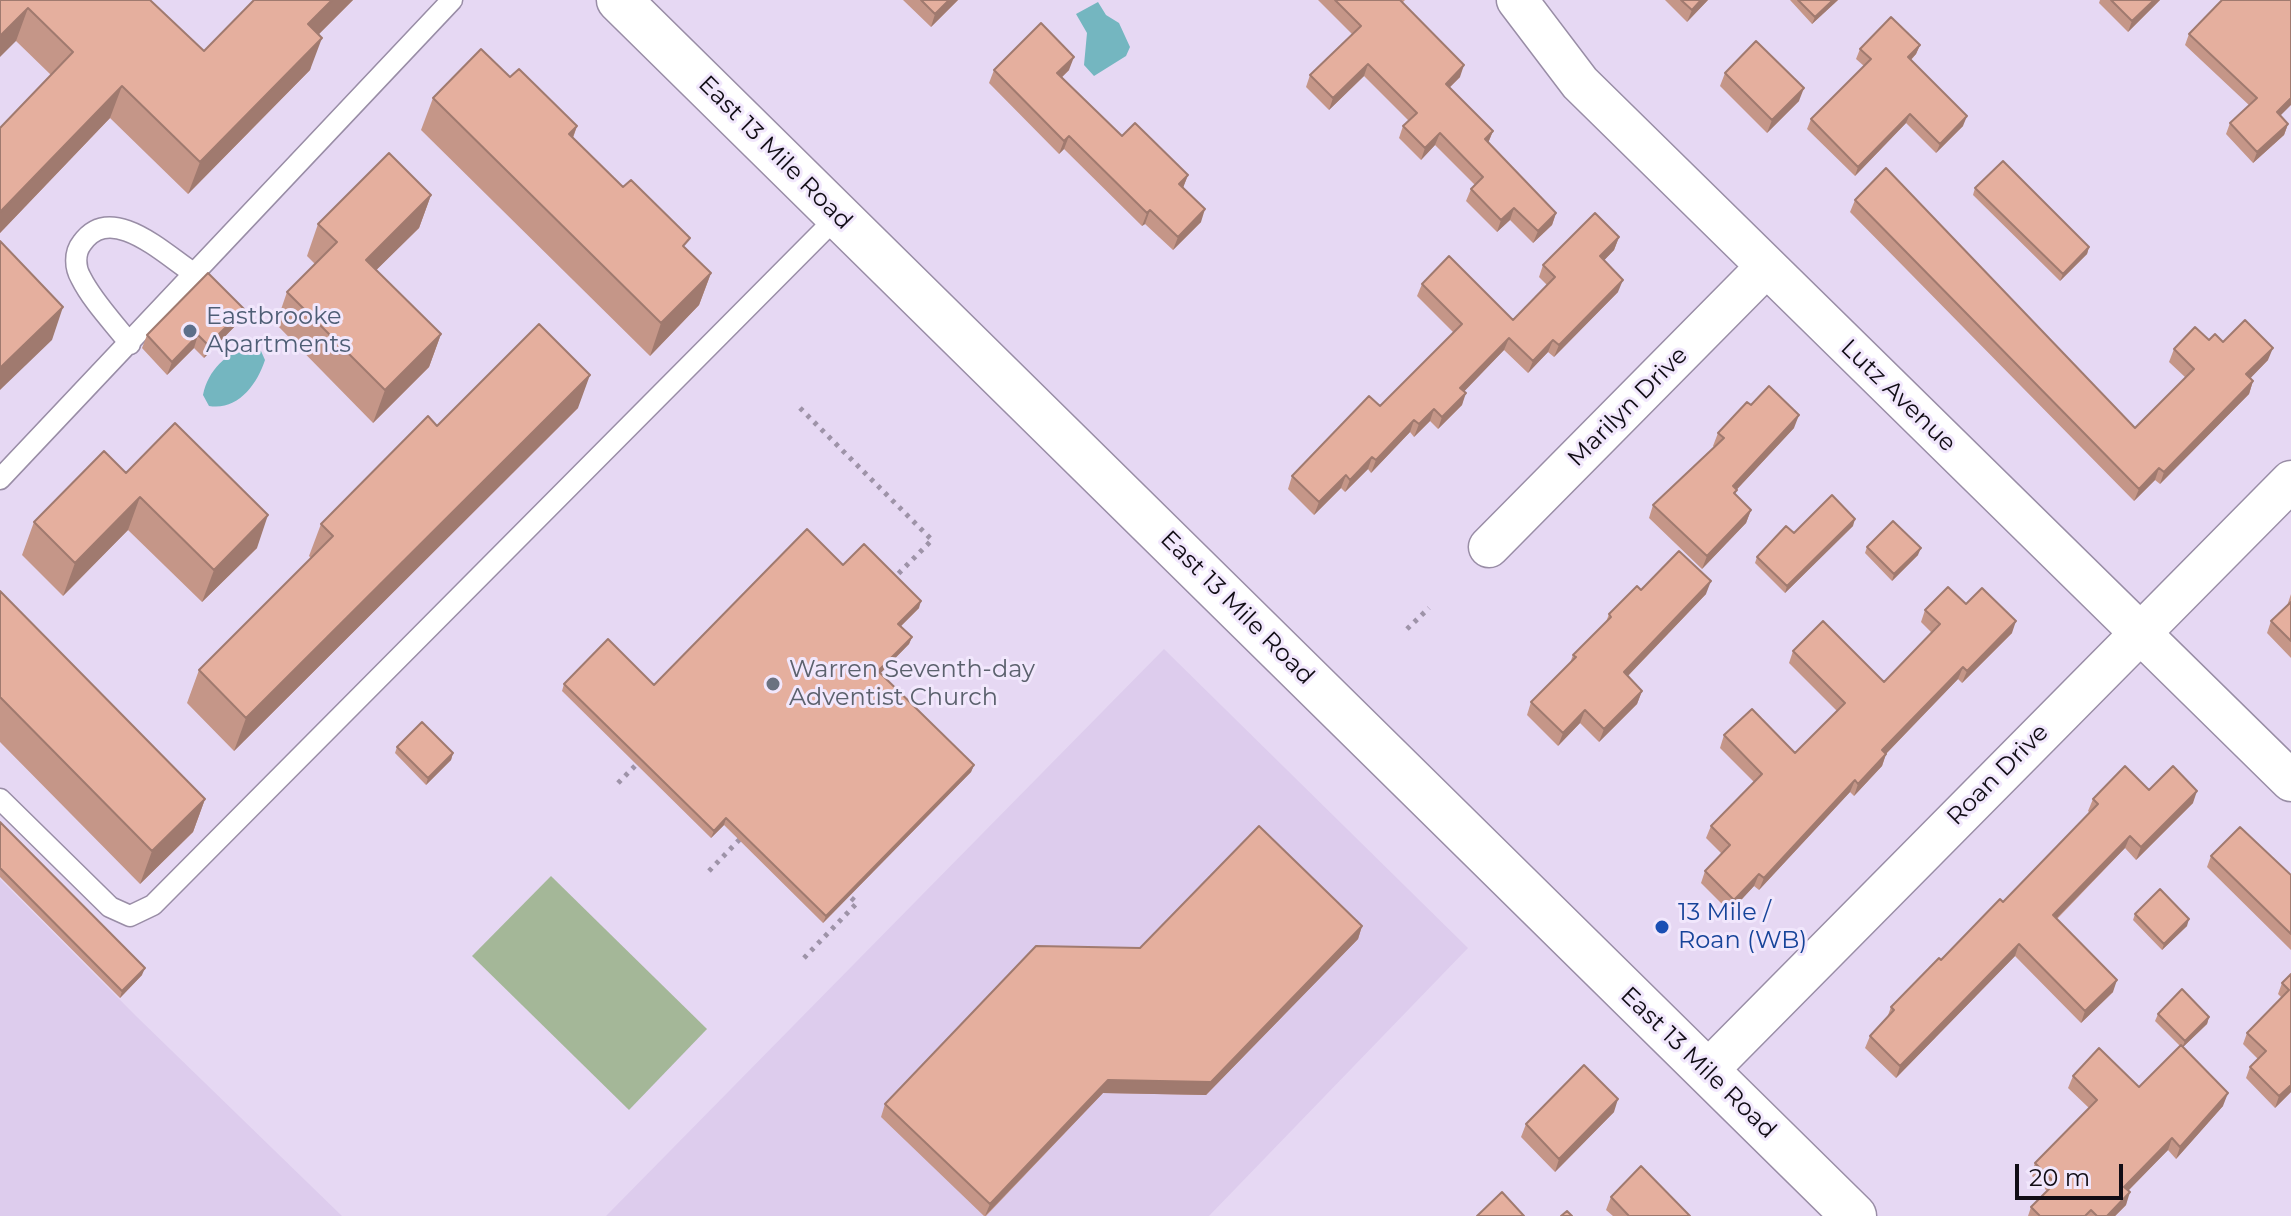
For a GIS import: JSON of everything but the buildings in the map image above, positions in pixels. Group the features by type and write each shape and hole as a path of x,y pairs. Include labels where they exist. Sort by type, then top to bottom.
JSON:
{"main road":[{"name":"East 13 Mile Road","path":"619,0 1854,1216"}],"street":[{"name":"Lutz Avenue","path":"1517,0 1580,83 2291,781"},
{"name":"Marilyn Drive","path":"1489,547 1766,267"},
{"name":"Roan Drive","path":"1707,1071 2291,481"}],"lane":[{"path":"0,479 452,0"},
{"path":"0,799 110,907 130,916 153,905 838,216"},
{"path":"130,344 80,277 76,259 82,243 98,229 113,227 130,231 195,274"}],"path":[{"path":"800,408 932,540 891,581"},
{"path":"1407,629 1429,608"},
{"path":"618,783 637,764"},
{"path":"709,871 752,826"},
{"path":"736,828 744,835"},
{"path":"804,958 857,903 849,896"}],"shaded area":[{"path":"1098,2 1106,15 1119,23 1130,47 1126,56 1094,76 1084,65 1087,33 1076,14"},
{"path":"250,347 261,351 265,360 251,387 237,400 209,406 203,395 214,370 226,358"},
{"path":"1164,649 1468,948 1209,1216 606,1216"},
{"path":"551,876 707,1029 629,1110 472,956"},
{"path":"0,879 136,1016 342,1216 0,1216"}],"place":[{"name":"Eastbrooke Apartments","path":"190,331"},
{"name":"Warren Seventh-day Adventist Church","path":"773,684"},
{"name":"13 Mile / Roan (WB)","path":"1662,927"}]}
